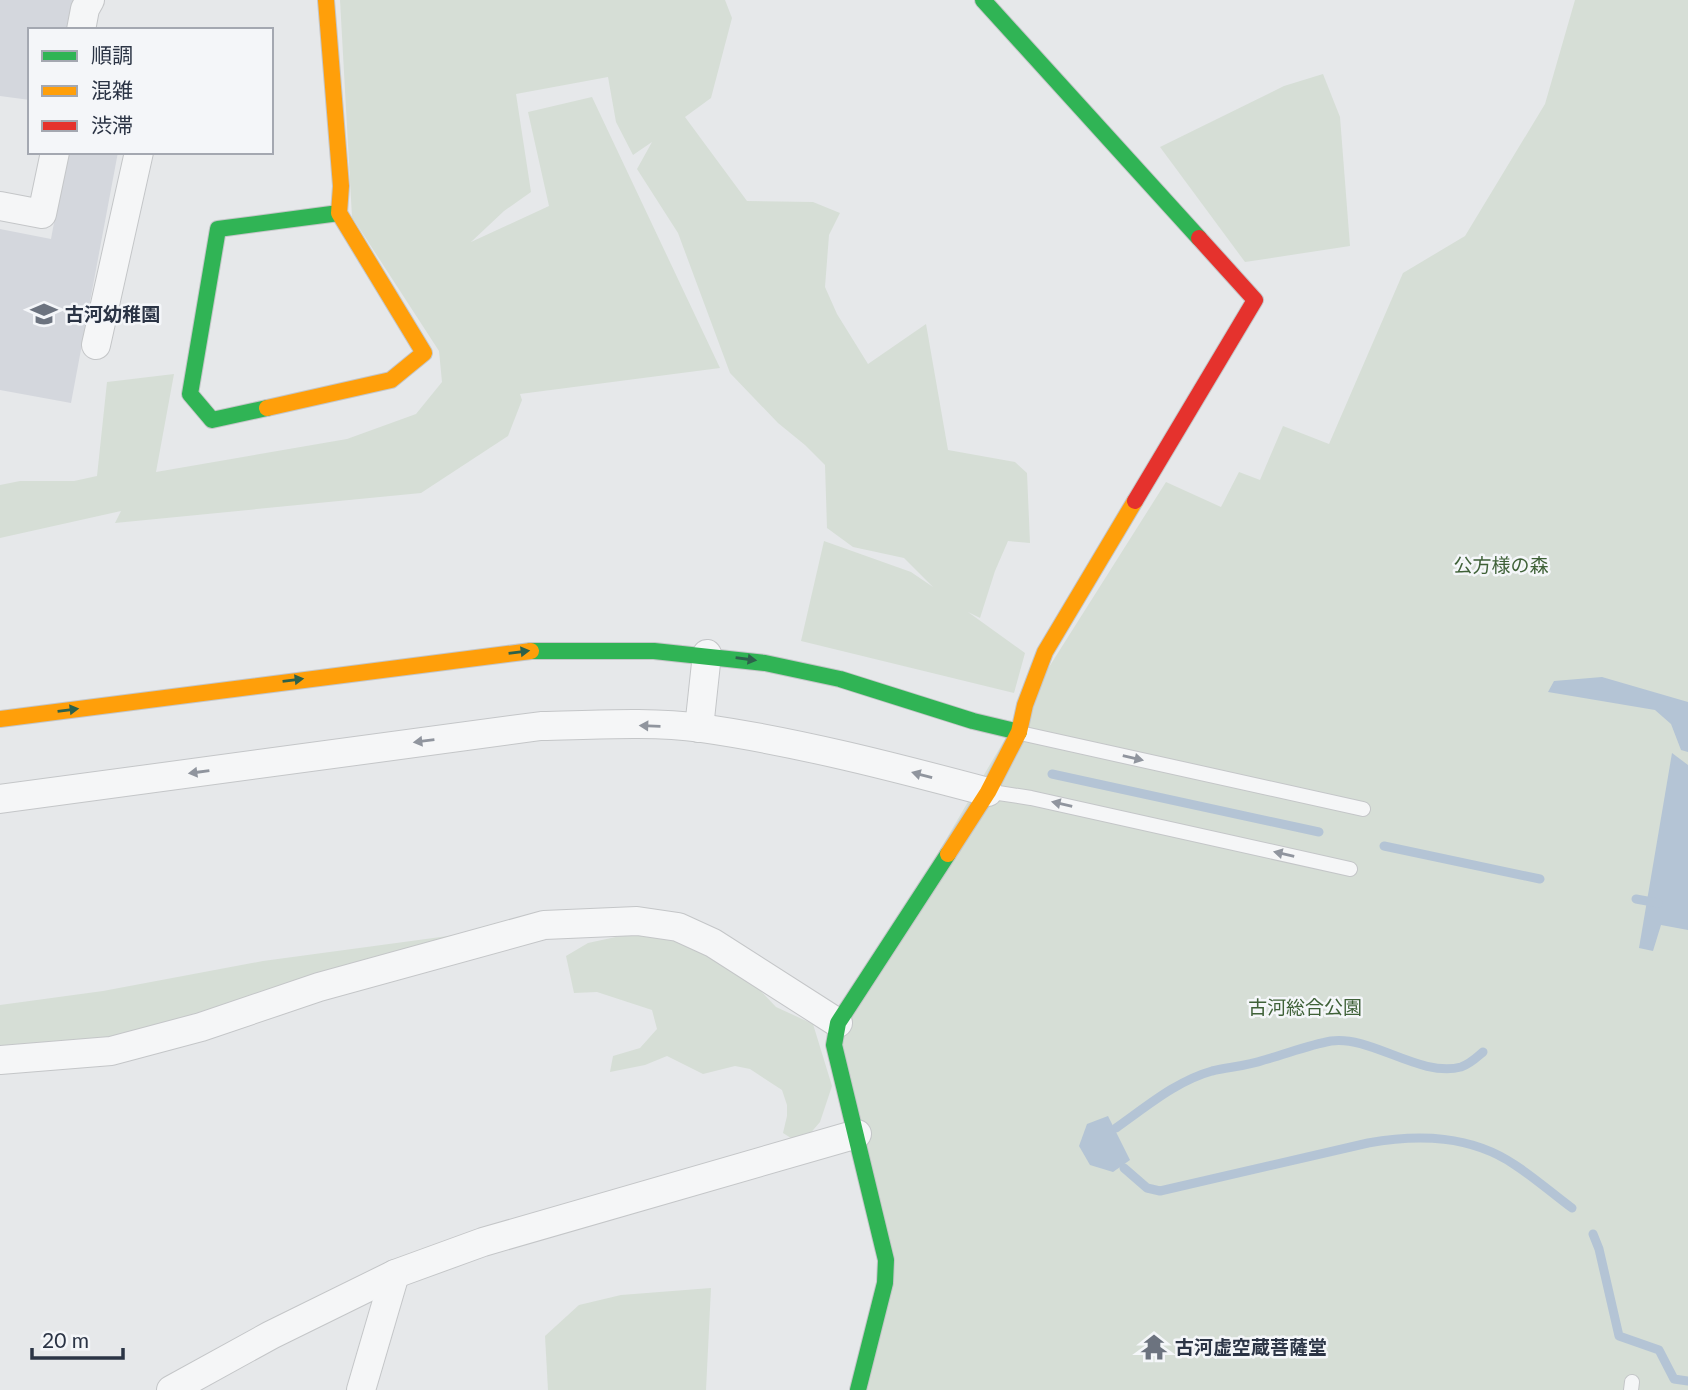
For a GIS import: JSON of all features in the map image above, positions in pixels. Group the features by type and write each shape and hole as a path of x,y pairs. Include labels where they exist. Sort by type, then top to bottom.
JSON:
{"street":[{"path":"81,28 85,9 90,0"},
{"path":"326,0 341,186 339,213 424,354 391,380 212,420 191,394 218,229 339,213"},
{"path":"858,1390 887,1270 834,1045 838,1023 988,792 1018,732 1045,652 1255,300 983,0"},
{"path":"0,206 42,214 55,154"},
{"path":"96,345 139,154"},
{"path":"0,719 540,650 621,648 707,654 772,663 842,680 985,726 1018,732"},
{"path":"699,727 707,654"},
{"path":"0,799 541,726 621,725 699,727 822,751 988,792"},
{"path":"0,1060 111,1051 201,1027 319,987 544,925 637,921 678,927 713,943 838,1023"},
{"path":"171,1390 271,1335 395,1274 483,1242 857,1134"},
{"path":"361,1390 395,1274"}],"lane":[{"path":"1018,732 1363,809"},
{"path":"988,792 1031,798 1350,869"}],"shaded area":[{"path":"0,0 75,0 70,28 28,28 28,100 0,96"},
{"name":"古河幼稚園","path":"67,154 118,154 71,403 0,390 0,229 51,239"}],"green space":[{"path":"340,0 725,0 732,18 711,98 685,117 747,201 813,202 840,213 829,235 825,287 837,314 868,364 926,324 948,450 1015,462 1027,473 1030,543 1008,541 980,618 968,612 1025,653 1014,693 801,641 824,541 911,572 933,587 904,558 853,547 827,528 825,465 778,423 730,373 678,233 637,169 652,142 633,155 616,122 608,77 516,94 531,192 504,211 471,242 549,206 528,112 592,97 720,368 520,394 522,400 508,436 421,493 115,523 121,511 0,538 0,485 20,481 74,481 97,476 107,382 174,374 156,472 347,439 416,414 442,382 439,351 352,217"},
{"name":"古河総合公園","path":"1575,0 1688,0 1688,1390 858,1390 885,1283 838,1023 1025,705 1166,482 1221,507 1239,472 1260,480 1283,426 1329,444 1403,273 1465,236 1545,104"},
{"path":"1323,74 1340,117 1350,246 1245,262 1160,147 1284,86"},
{"path":"463,934 115,1041 0,1046 0,1005 103,991 263,961"},
{"path":"625,935 669,938 722,962 756,986 776,1007 813,1024 832,1086 820,1122 808,1136 794,1140 783,1133 787,1105 782,1090 750,1069 735,1066 703,1074 667,1056 645,1065 610,1072 613,1056 640,1048 657,1029 652,1010 597,992 574,993 566,956 588,943"},
{"path":"711,1288 706,1390 548,1390 545,1336 579,1305 621,1295"}],"water":[{"path":"1602,677 1688,702 1688,752 1681,750 1671,724 1655,710 1548,692 1554,681"},
{"path":"1672,753 1688,765 1688,930 1661,925 1653,951 1639,948"},
{"path":"1108,1116 1130,1160 1113,1172 1090,1165 1079,1146 1087,1124"}],"waterway":[{"path":"1052,774 1319,832"},
{"path":"1384,846 1540,879"},
{"path":"1636,899 1658,903"},
{"path":"1116,1128 1162,1095 1199,1075 1258,1062 1331,1041 1362,1044 1412,1062 1445,1069 1464,1066 1483,1052"},
{"path":"1124,1168 1147,1188 1160,1191 1368,1143 1406,1138 1444,1139 1463,1142 1498,1155 1572,1208"},
{"path":"1593,1234 1599,1249 1619,1336 1659,1350 1674,1379 1688,1381"}],"traffic: fast":[{"path":"983,0 1199,238"},
{"path":"267,408 212,420 190,394 218,229 339,213"},
{"path":"531,651 654,651 765,663 840,679 973,721 1019,732"},
{"path":"858,1390 885,1283 886,1260 834,1045 838,1023 948,854"}],"traffic: slow":[{"path":"267,408 391,380 424,353 339,213 341,186 326,0"},
{"path":"948,854 988,792 1019,732 1025,705 1045,652 1135,501"},
{"path":"0,719 531,651"}],"traffic: jam":[{"path":"1135,501 1255,300 1199,238"}],"place":[{"name":"古河幼稚園","path":"44,314"},
{"name":"古河虚空蔵菩薩堂","path":"1154,1347"}],"park label":[{"name":"公方様の森","path":"1501,565"}]}
